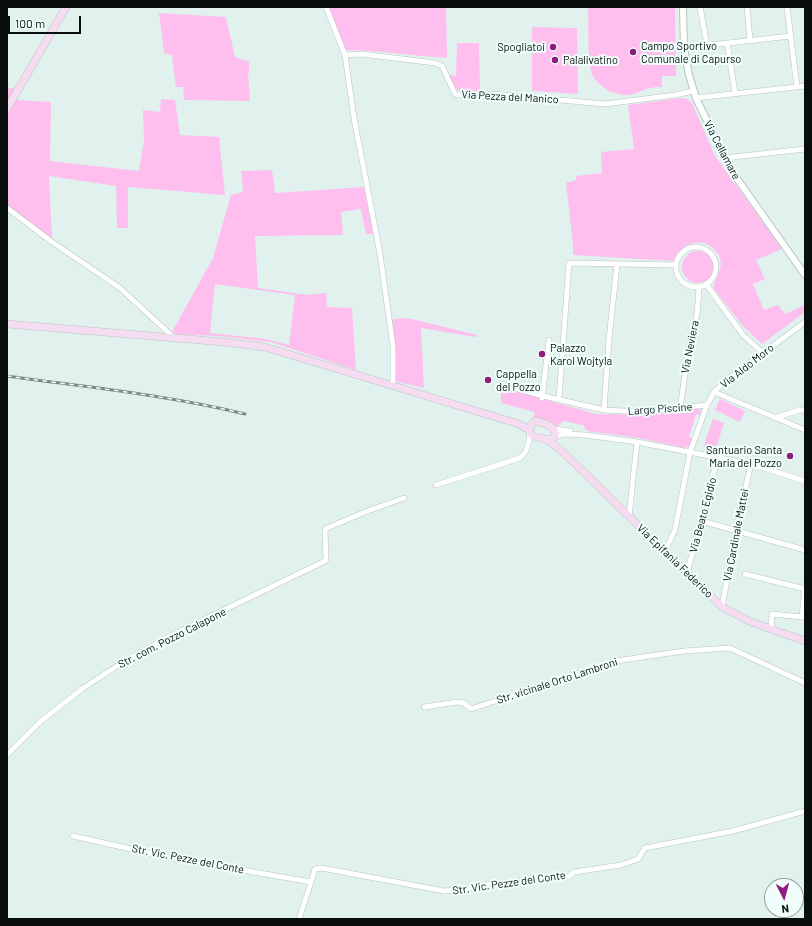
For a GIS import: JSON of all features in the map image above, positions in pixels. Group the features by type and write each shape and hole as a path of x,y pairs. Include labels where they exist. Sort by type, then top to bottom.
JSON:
{"main road":[{"path":"7,109 66,7"},
{"path":"7,324 265,347 519,424 533,436 539,438 548,440 555,434 540,422 533,423 490,415"},
{"path":"530,432 533,423"},
{"name":"Via Epifania Federico","path":"555,434 558,444 564,453"},
{"name":"Via Epifania Federico","path":"548,440 564,453 722,607 771,630 805,641"}],"street":[{"path":"326,7 345,55 354,118 388,302 393,346 393,386"},
{"name":"Via Cellamare","path":"683,7 684,48 689,75 696,98 725,158 738,180 805,274"},
{"path":"700,7 707,45"},
{"path":"747,7 750,40"},
{"path":"788,7 797,87"},
{"path":"684,48 791,36"},
{"path":"727,43 735,94"},
{"name":"Via Pezza del Manico","path":"345,55 362,54 435,63 442,66 455,94 458,95 483,96 492,94 605,104 675,95 693,91"},
{"path":"696,98 805,86"},
{"path":"725,158 805,150"},
{"path":"7,208 52,242 120,288 155,319 172,338"},
{"path":"694,247 701,248 707,250 712,255 715,261 715,274 706,284 699,287 693,287 678,277 676,265 678,258 688,249 694,247"},
{"path":"559,399 569,263 676,265"},
{"path":"604,410 609,339 617,264"},
{"path":"706,284 743,335 763,353"},
{"name":"Via Neviera","path":"680,408 691,334 694,328 699,287"},
{"name":"Via Aldo Moro","path":"665,551 675,530 690,452 707,405 714,392 728,379 805,322"},
{"path":"543,397 549,340"},
{"name":"Largo Piscine","path":"501,384 543,397 559,399 604,410 642,412 707,405"},
{"path":"714,392 805,430"},
{"path":"775,418 800,410 805,410"},
{"path":"436,485 520,458 526,450 530,438 530,432"},
{"path":"555,434 585,435 637,442 718,457 751,464 805,481"},
{"path":"526,450 532,442 539,438"},
{"path":"629,517 637,442"},
{"name":"Via Beato Egidio","path":"687,573 718,457"},
{"name":"Via Cardinale Mattei","path":"722,607 736,530 751,464"},
{"name":"Str. com. Pozzo Calapone","path":"7,755 41,721 82,689 120,664 170,636 325,561 325,529 365,512 404,498"},
{"path":"702,521 805,550"},
{"path":"745,574 805,587 802,617 772,614 771,630"},
{"name":"Str. vicinale Orto Lambroni","path":"424,707 458,702 464,703 471,709 616,661 684,651 730,648 805,683"},
{"name":"Str. Vic. Pezze del Conte","path":"74,836 162,856 311,882 315,869 330,868 444,891 568,877 574,872 621,865 632,861 638,858 646,848 733,831 805,811"},
{"path":"299,919 311,882"}],"shaded area":[{"path":"327,7 446,7 447,58 344,50"},
{"name":"Campo Sportivo Comunale di Capurso","path":"588,7 675,7 676,76 662,76 662,87 654,87 631,95 616,94 598,83 590,68"},
{"path":"159,13 226,17 235,57 249,62 248,73 250,101 184,100 183,87 176,87 172,55 164,53"},
{"name":"Palalivatino","path":"532,27 577,28 578,94 532,91"},
{"path":"457,43 479,43 480,91 460,91 454,86 448,75 456,76"},
{"path":"7,88 14,88 14,100 51,102 50,161 139,171 144,141 143,110 160,112 161,99 175,100 180,135 219,137 225,195 128,187 128,228 117,228 116,186 49,176 52,239 7,205"},
{"path":"681,98 687,99 692,103 715,156 782,249 756,260 765,279 753,284 764,310 778,305 785,314 805,305 805,312 762,344 742,325 714,289 721,260 714,249 708,245 694,243 688,245 677,254 673,261 573,255 566,183 576,180 576,176 602,173 601,152 634,149 628,105"},
{"path":"272,170 275,193 364,187 373,234 366,234 361,209 341,212 343,235 255,236 258,288 308,295 326,293 327,307 352,308 356,370 271,342 218,336 176,334 172,332 213,258 231,195 243,192 241,171","holes":["215,284 295,295 289,345 266,339 210,333"]},
{"path":"698,251 709,256 714,267 709,278 698,283 687,278 682,267 687,256"},
{"path":"402,318 412,319 477,335 476,337 421,328 424,388 394,381 391,320"},
{"path":"501,387 596,414 647,415 698,408 701,412 700,415 696,414 689,437 692,438 690,445 685,448 639,438 587,431 583,425 563,421 558,426 541,419 533,419 535,412 501,403"},
{"path":"720,399 745,411 740,422 715,410"},
{"path":"713,419 724,423 716,448 704,445"}],"railway":[{"path":"7,376 156,397 216,407 245,414"}],"place":[{"name":"Spogliatoi","path":"553,47"},
{"name":"Campo Sportivo Comunale di Capurso","path":"633,52"},
{"name":"Palalivatino","path":"555,60"},
{"name":"Palazzo Karol Wojtyla","path":"542,354"},
{"name":"Cappella del Pozzo","path":"488,380"},
{"name":"Santuario Santa Maria del Pozzo","path":"790,456"}]}
